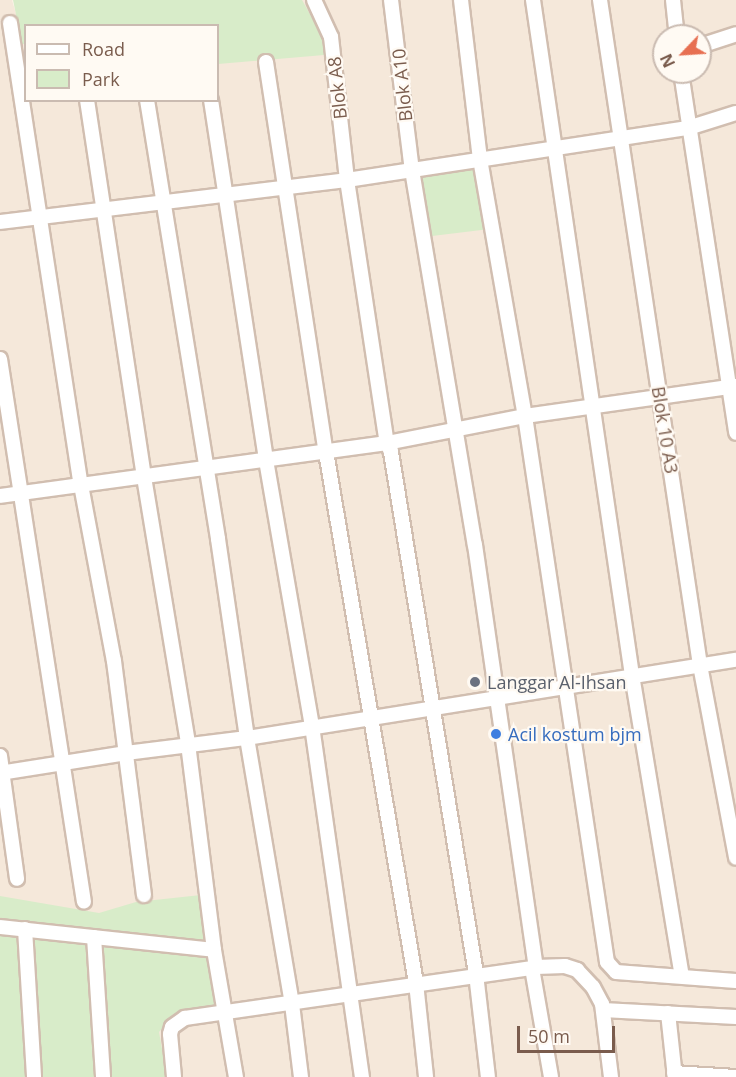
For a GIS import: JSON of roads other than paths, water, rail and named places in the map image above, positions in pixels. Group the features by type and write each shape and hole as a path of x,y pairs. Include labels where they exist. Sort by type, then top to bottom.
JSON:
{"street":[{"name":"Blok A8","path":"314,0 331,37 347,180 387,443 401,509 431,708 476,974 488,1077"},
{"name":"Blok A10","path":"391,0 412,170 498,697 551,1077"},
{"path":"461,0 480,159 525,416 607,962 616,972 646,977 682,976 736,981"},
{"path":"533,0 632,675 682,976"},
{"name":"Blok 10 A3","path":"600,0 700,665 736,858"},
{"path":"673,0 676,24"},
{"path":"10,23 81,485 103,593 144,894"},
{"path":"712,42 736,34"},
{"path":"266,62 326,452 416,983 426,1077"},
{"path":"682,84 688,128 733,386 736,433"},
{"path":"87,102 144,477 188,744 214,950 236,1077"},
{"path":"147,102 222,563 247,738 292,1004 301,1077"},
{"path":"211,102 266,460 312,726 362,1077"},
{"path":"0,222 40,219 347,180 688,128 736,112"},
{"path":"0,359 84,903"},
{"path":"0,496 387,443 525,416 733,386"},
{"path":"1,773 372,719 564,686 736,660"},
{"path":"0,756 17,879"},
{"path":"0,927 214,950"},
{"path":"25,929 34,1077"},
{"path":"94,937 103,1077"},
{"path":"174,1077 170,1049 172,1027 185,1018 226,1014 350,992 476,974 565,966 577,970 593,987 603,1010 611,1077"},
{"path":"603,1010 736,1017"},
{"path":"668,1013 674,1075 736,1077"}],"place":[{"name":"Langgar Al-Ihsan","path":"475,682"},
{"name":"Acil kostum bjm","path":"496,734"}]}
